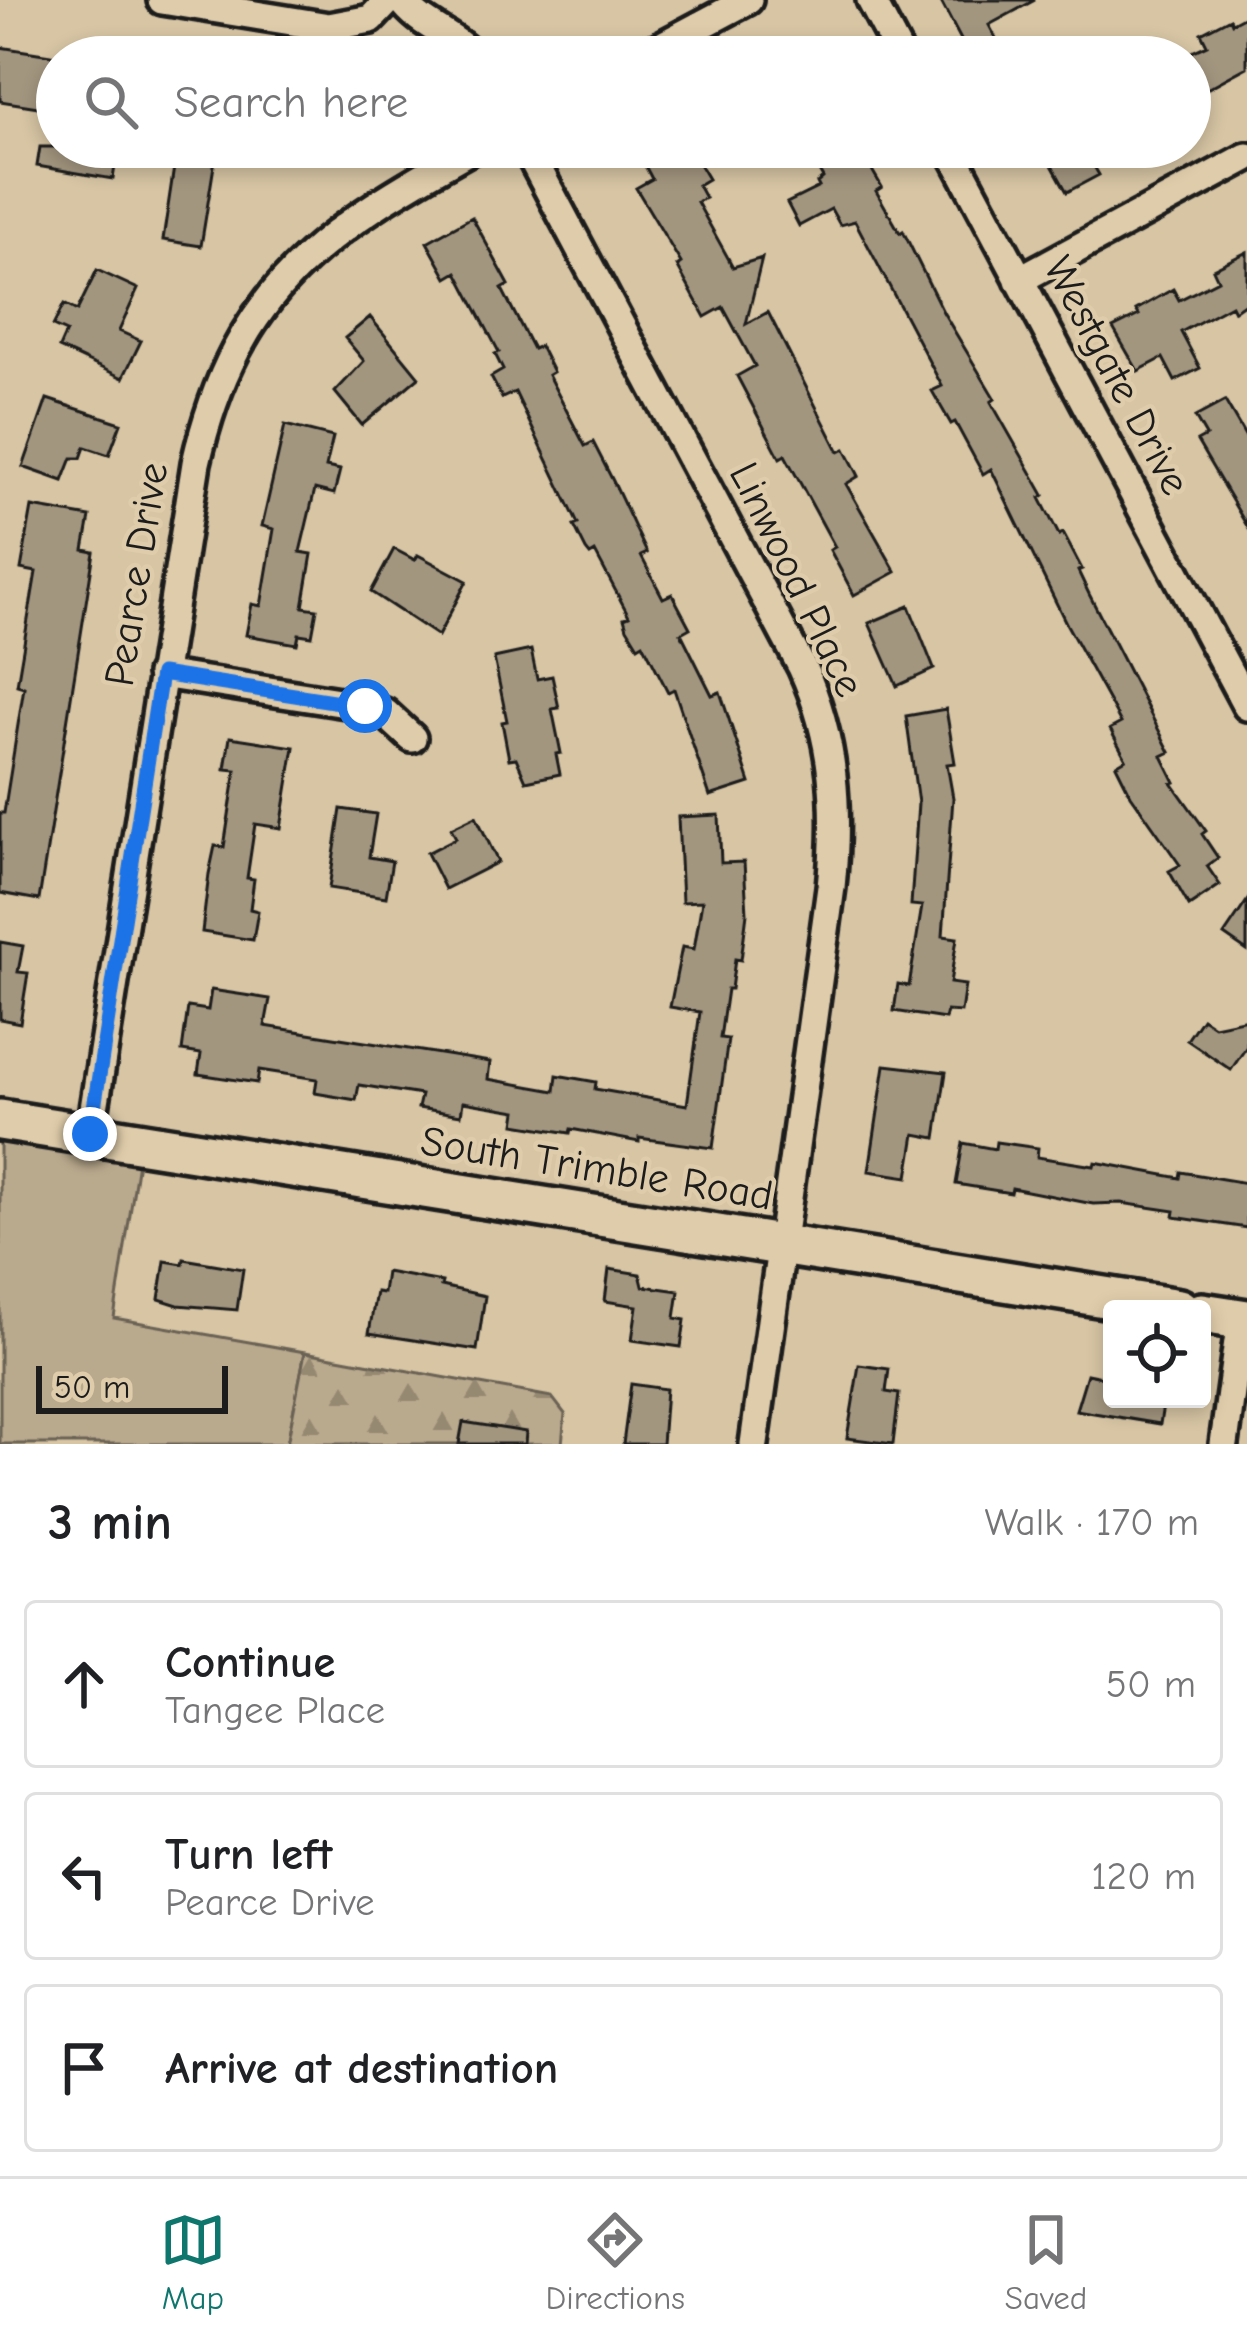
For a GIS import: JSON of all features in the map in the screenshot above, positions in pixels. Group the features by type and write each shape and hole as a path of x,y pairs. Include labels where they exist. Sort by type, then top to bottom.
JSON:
{"main road":[{"name":"South Trimble Road","path":"0,1120 1122,1300"}],"street":[{"path":"162,0 328,27 371,19 389,0"},
{"path":"402,0 449,36"},
{"path":"680,36 748,0"},
{"path":"871,0 891,36"},
{"path":"1019,280 1247,157"},
{"name":"Pearce Drive","path":"90,1134 196,463 214,395 234,351 288,272 343,226 440,168"},
{"name":"Linwood Place","path":"537,168 814,692 835,783 836,837 754,1444"},
{"name":"Westgate Drive","path":"960,168 1247,706"},
{"path":"161,674 365,706 385,713 412,738"},
{"path":"1224,1444 1230,1317"}],"green space":[{"path":"0,1141 138,1162 114,1318 305,1352 287,1444 0,1444"},
{"path":"305,1352 552,1397 565,1414 562,1444 287,1444"}],"building":[{"path":"940,0 1035,0 989,25 995,36 959,36"},
{"path":"1247,15 1247,67 1211,87 1211,36 1201,33 1230,18 1232,23"},
{"path":"0,47 36,53 36,107 0,101"},
{"path":"49,168 115,168 113,179"},
{"path":"174,168 214,168 201,246 163,240"},
{"path":"646,168 701,168 708,179 698,185 705,198 697,202 733,267 762,258 746,324 768,312 839,452 845,449 859,476 846,484 896,572 854,595 830,550 835,547 737,376 755,366 723,307 705,317 677,266 681,263 636,188 652,179"},
{"path":"817,168 871,168 882,187 876,191 995,399 991,402 1044,495 1040,498 1082,569 1078,571 1089,594 1170,752 1162,756 1172,783 1206,831 1202,834 1218,858 1207,866 1220,885 1189,906 1169,871 1180,865 1116,765 1126,759 1110,729 1121,723 991,469 983,474 932,391 942,386 855,221 840,225 831,209 799,226 787,203 819,187 823,178"},
{"path":"1054,168 1095,168 1099,175 1067,192"},
{"path":"472,217 509,285 502,289 533,349 540,346 553,372 548,375 585,446 593,442 613,481 647,553 641,556 663,598 672,594 690,628 681,633 712,695 720,692 750,783 710,796 674,689 668,692 643,643 638,646 627,628 624,618 629,616 595,552 590,555 586,550 515,392 502,398 491,377 503,370 495,354 499,352 457,272 447,278 427,242"},
{"path":"1247,252 1247,302 1234,311 1231,305 1181,332 1200,368 1175,381 1163,358 1138,371 1113,328 1173,289 1179,300 1218,280 1213,269"},
{"path":"97,270 138,289 119,331 141,341 123,378 59,348 66,332 53,326 64,304 77,311"},
{"path":"370,317 419,377 362,425 335,392 364,361 345,338"},
{"path":"47,399 121,423 109,455 85,447 81,458 72,458 63,481 23,467"},
{"path":"1225,401 1247,439 1247,526 1197,441 1206,436 1195,417"},
{"path":"285,425 333,437 326,467 340,470 334,494 315,489 300,552 312,554 303,607 317,609 312,636 299,634 297,644 246,635 252,604 261,606 274,529 262,526"},
{"path":"32,507 90,517 84,550 94,552 39,900 0,893 0,813 4,813 24,687 17,685 36,572 21,569"},
{"path":"394,549 415,560 418,555 467,581 438,636 371,592"},
{"path":"909,606 934,669 897,686 869,623"},
{"path":"531,650 537,679 552,676 559,708 552,709 561,753 556,754 560,774 526,781 516,758 509,759 502,722 507,721 494,658"},
{"path":"946,709 955,763 947,764 953,798 943,936 957,938 950,983 965,985 961,1012 947,1011 945,1019 894,1011 898,984 909,986 922,906 911,905 918,803 906,716"},
{"path":"230,737 294,747 281,828 255,824 247,878 254,879 250,909 258,911 253,940 202,932 209,874 215,846 224,847 236,770 225,769"},
{"path":"341,809 376,814 369,857 392,861 386,897 329,888"},
{"path":"719,815 721,863 744,862 747,913 741,960 735,959 731,989 727,989 720,1038 728,1039 713,1148 515,1124 517,1111 463,1102 461,1115 418,1108 421,1095 359,1085 356,1100 315,1093 317,1079 259,1070 257,1083 198,1074 201,1054 182,1051 188,1007 208,1010 211,990 270,999 265,1026 490,1062 488,1079 555,1091 557,1075 596,1082 595,1089 687,1105 700,1012 670,1007 682,947 694,949 702,901 682,902 678,817"},
{"path":"476,816 498,862 445,889 427,853 456,838 451,828"},
{"path":"1247,901 1247,951 1224,935"},
{"path":"0,942 23,946 18,972 28,973 20,1023 0,1019"},
{"path":"1202,1018 1214,1026 1247,1019 1247,1046 1231,1070 1187,1040"},
{"path":"885,1065 946,1072 936,1138 915,1134 908,1177 869,1171"},
{"path":"996,1142 1038,1148 1037,1157 1247,1183 1247,1228 1174,1217 1175,1211 956,1184 963,1143 995,1149"},
{"path":"184,1259 243,1269 237,1310 159,1299 165,1261 183,1264"},
{"path":"609,1269 640,1274 643,1286 679,1291 675,1318 685,1320 681,1347 632,1340 637,1306 605,1301"},
{"path":"386,1272 485,1296 477,1350 369,1333 376,1292 383,1293"},
{"path":"859,1365 889,1369 886,1392 899,1394 893,1444 847,1438"},
{"path":"1087,1374 1103,1377 1103,1408 1163,1408 1160,1424 1076,1410"},
{"path":"631,1384 666,1389 662,1444 623,1444"},
{"path":"463,1422 526,1432 525,1444 459,1444"}],"route":[{"path":"90,1134 161,674 365,706"}]}
